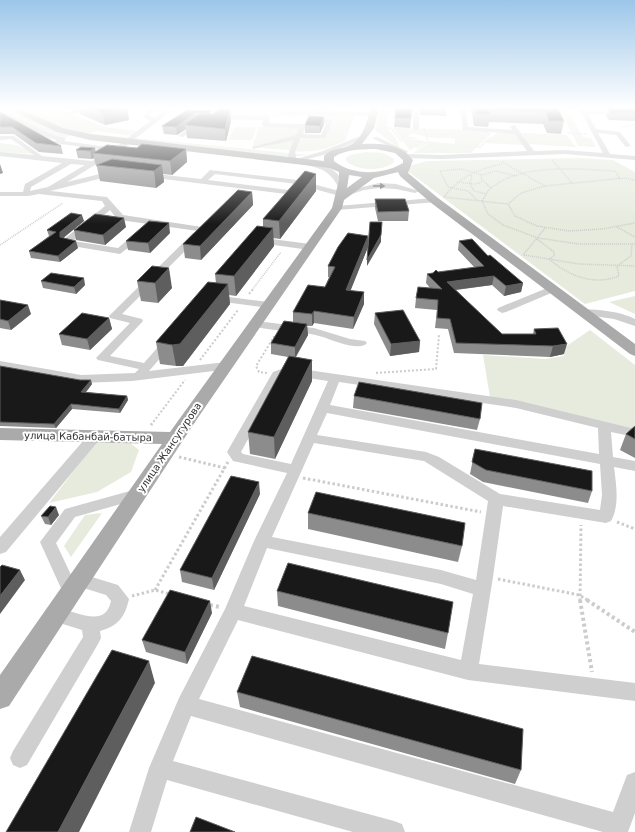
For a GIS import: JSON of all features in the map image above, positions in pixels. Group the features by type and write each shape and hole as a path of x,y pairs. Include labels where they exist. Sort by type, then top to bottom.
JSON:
{"main road":[{"path":"167,146 295,159 332,165 344,171 373,174 388,178 415,191 439,199"},
{"path":"382,146 406,160"},
{"path":"295,159 329,156 339,150 354,147 386,148"},
{"path":"329,156 328,159 332,165"},
{"path":"373,174 394,171 406,160"},
{"path":"406,160 403,169 403,174 406,177 439,199 552,289 635,351"},
{"name":"улица Жансугурова","path":"0,697 170,446 310,247 340,196 344,171"},
{"name":"улица Жансугурова","path":"340,196 373,174"},
{"name":"улица Кабанбай-батыра","path":"0,434 142,437 170,446"}],"street":[{"path":"26,146 38,153"},
{"path":"86,146 117,150"},
{"path":"51,190 124,146"},
{"path":"254,148 262,146"},
{"path":"295,146 292,152 295,159"},
{"path":"295,159 325,153 342,146"},
{"path":"391,146 399,150 428,157"},
{"path":"527,146 532,154"},
{"path":"602,146 607,155"},
{"path":"406,160 415,160 428,157 565,152 635,158"},
{"path":"0,154 38,153 70,161 95,164"},
{"path":"406,177 405,169 410,164 428,157"},
{"path":"295,159 323,166 338,176 340,196"},
{"path":"28,194 26,190 28,186 70,161"},
{"path":"0,194 28,194 42,192 115,172 123,173"},
{"path":"202,182 213,172 305,181 340,196 439,199"},
{"path":"138,174 294,193"},
{"path":"71,178 86,180"},
{"path":"284,205 305,181"},
{"path":"340,196 373,185 396,186 415,191"},
{"path":"234,198 244,187"},
{"path":"42,192 104,199 120,217 152,223 204,227 114,316 138,321 102,358 147,367"},
{"path":"110,206 66,242 120,251 152,223"},
{"path":"265,228 252,243 287,244 310,247"},
{"path":"216,286 204,300 269,305"},
{"path":"502,310 552,289"},
{"path":"583,312 608,313 635,323"},
{"path":"256,324 314,332 349,342 361,343"},
{"path":"139,376 177,332"},
{"path":"0,365 81,378 139,376 226,366"},
{"path":"294,473 238,458 234,452 277,375 287,371 516,404 635,433"},
{"path":"140,832 160,768 186,706 233,611 262,541 294,473 335,378"},
{"path":"323,408 635,466"},
{"path":"308,438 426,457 434,460 495,507 606,517 609,495 604,425"},
{"path":"0,548 95,436"},
{"path":"56,615 91,625 102,623 112,618 118,611 120,599 112,590 75,586 48,542 70,513 137,494"},
{"path":"468,671 484,583 495,507"},
{"path":"262,541 441,578 484,583"},
{"path":"233,611 468,671 635,692"},
{"path":"20,758 92,638 91,625"},
{"path":"186,706 617,829 635,783"},
{"path":"160,768 394,832"}],"path":[{"path":"415,148 420,146"},
{"path":"468,146 481,146"},
{"path":"558,158 551,158 572,183"},
{"path":"506,159 499,159 503,163 545,186"},
{"path":"503,163 474,172 456,182 444,197 508,204 521,193 545,186 620,179 635,180"},
{"path":"482,175 474,172 454,169 440,171 443,180 450,188 486,194"},
{"path":"482,201 491,188 504,180 524,174 560,170 615,171 620,179"},
{"path":"482,175 487,172 494,171 517,176"},
{"path":"469,175 472,176 470,184 474,191"},
{"path":"482,175 482,182"},
{"path":"456,182 470,184 482,182 491,188"},
{"path":"468,191 477,200"},
{"path":"0,245 74,196"},
{"path":"439,199 449,203"},
{"path":"482,201 488,214 506,227 537,239 608,246 634,244 631,256 617,266"},
{"path":"508,204 515,216 537,226 569,231 602,230 635,223"},
{"path":"546,227 523,256 579,264 635,266"},
{"path":"617,227 635,237"},
{"path":"537,239 540,244 552,249 554,252 554,256 549,259"},
{"path":"142,437 287,244"},
{"path":"549,259 560,269 586,279 600,281 612,280 620,276 617,266"},
{"path":"277,375 259,372 256,366 280,327"},
{"path":"365,382 375,373 436,369 439,335"},
{"path":"170,446 225,468"},
{"path":"155,590 234,452"},
{"path":"294,473 495,507"},
{"path":"582,514 579,595 595,687"},
{"path":"606,517 635,529"},
{"path":"484,583 579,595 635,632"},
{"path":"120,599 155,590 176,596"},
{"path":"204,603 233,611"}],"shaded area":[{"path":"0,146 18,146 37,154 0,152"},
{"path":"179,146 214,146 309,155 280,157"},
{"path":"269,146 293,146 290,150 261,148"},
{"path":"297,146 333,146 320,150 294,151"},
{"path":"407,146 418,146 410,150"},
{"path":"424,146 476,147 471,153 413,153"},
{"path":"557,146 575,146 576,147"},
{"path":"578,146 595,146 596,147"},
{"path":"365,152 383,153 394,159 394,162 377,169 370,169 357,167 346,161 346,158 350,155"},
{"path":"581,158 613,160 635,172 635,291 585,304 409,172 409,166 427,161"},
{"path":"635,296 635,314 609,302"},
{"path":"590,330 635,365 635,429 490,397 483,355 545,359 564,356 565,347"},
{"path":"97,441 130,443 139,450 131,472 97,492 49,503"},
{"path":"102,513 71,557 64,546 85,515"}],"building":[{"path":"106,146 137,148 140,146 158,146 186,149 170,161 93,153"},
{"path":"81,147 95,148 90,151 76,150"},
{"path":"112,159 162,165 154,171 97,165"},
{"path":"305,171 316,174 279,221 263,219"},
{"path":"238,190 252,192 200,246 183,244"},
{"path":"375,199 405,199 409,211 378,212"},
{"path":"71,213 82,215 60,232 60,237 76,241 58,256 29,251 56,232 47,230"},
{"path":"95,214 124,218 103,235 74,230"},
{"path":"149,221 169,223 148,243 126,241"},
{"path":"370,222 382,222 381,235 367,260"},
{"path":"257,226 273,228 234,276 215,274"},
{"path":"348,233 368,236 346,290 364,292 354,317 314,311 312,314 293,312 308,285 325,287 335,267 328,266 338,247"},
{"path":"472,239 488,256 490,255 523,283 506,286 494,276 447,282 502,334 536,334 534,329 558,328 567,344 553,346 456,343 450,319 437,318 438,300 416,298 418,287 442,289 427,274 433,273 436,270 438,272 484,266 459,241"},
{"path":"152,266 169,268 155,283 137,281"},
{"path":"51,273 84,278 74,287 41,281"},
{"path":"208,282 228,284 180,344 172,345 156,342"},
{"path":"0,300 28,305 8,321 0,319"},
{"path":"403,310 420,341 391,344 375,313"},
{"path":"82,313 109,318 87,339 59,334"},
{"path":"284,321 307,324 295,347 271,343"},
{"path":"289,356 312,360 274,437 248,432"},
{"path":"0,366 80,380 91,380 81,392 127,396 119,409 71,404 54,424 0,422"},
{"path":"359,382 482,403 480,419 354,396"},
{"path":"635,426 635,439 626,434"},
{"path":"475,449 592,471 592,491 486,470 472,462"},
{"path":"231,476 259,482 212,578 180,570"},
{"path":"316,492 465,523 462,546 308,513"},
{"path":"50,506 56,507 48,517 41,516"},
{"path":"288,563 453,602 448,633 277,591"},
{"path":"2,565 20,570 0,596 0,567"},
{"path":"170,590 210,601 185,652 142,640"},
{"path":"112,650 149,661 58,832 6,832"},
{"path":"252,656 523,729 521,770 237,692"},
{"path":"196,817 235,832 190,832"}]}
